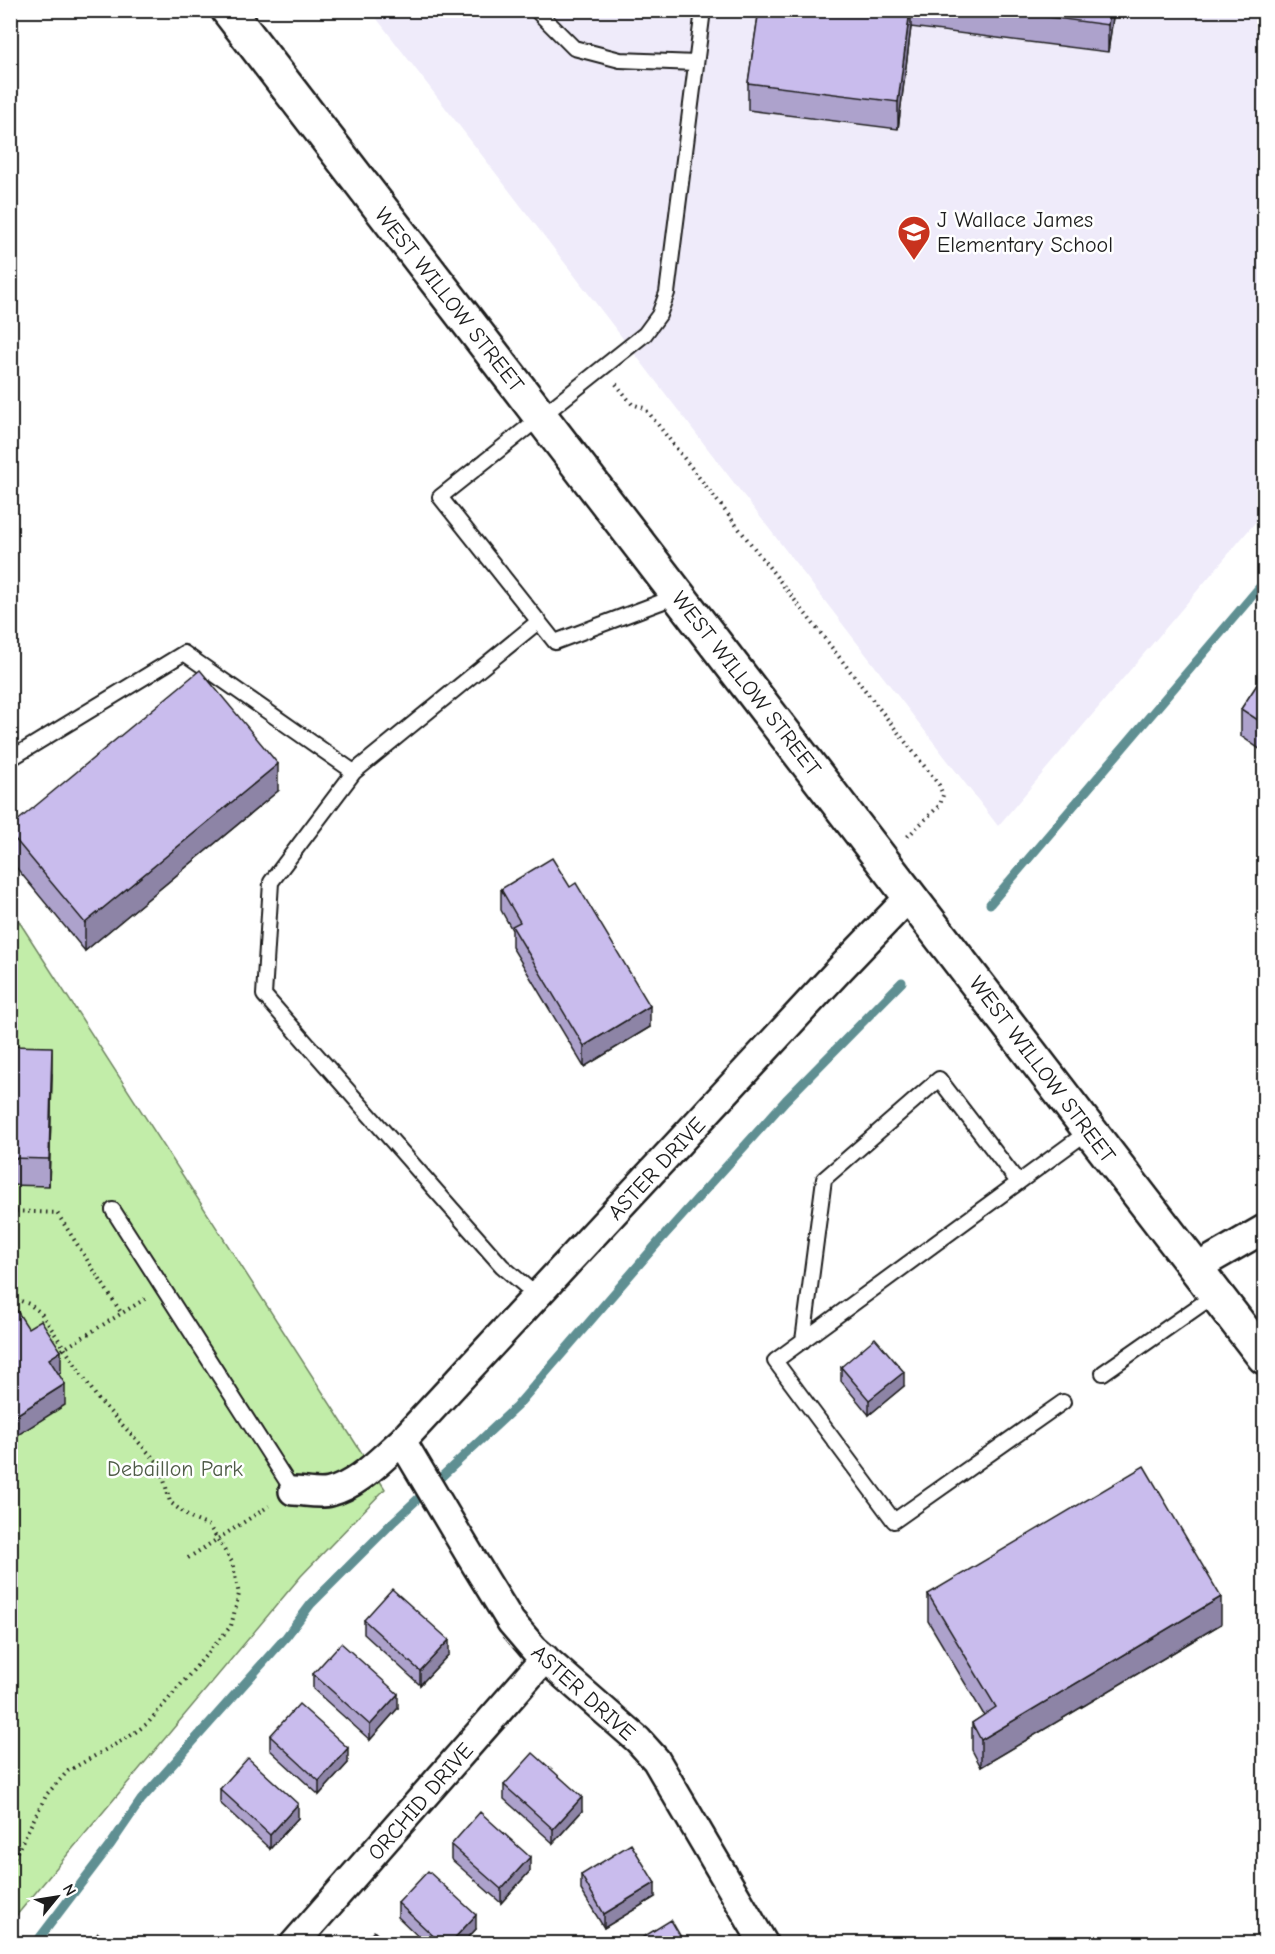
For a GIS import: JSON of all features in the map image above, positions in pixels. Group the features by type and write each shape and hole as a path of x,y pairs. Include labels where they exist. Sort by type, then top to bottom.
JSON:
{"main road":[{"name":"WEST WILLOW STREET","path":"228,10 1264,1357"}],"street":[{"name":"ASTER DRIVE","path":"293,1491 328,1493 343,1487 359,1478 402,1441 910,895"},
{"path":"1196,1268 1264,1228"},
{"name":"ASTER DRIVE","path":"402,1441 512,1622 534,1649 638,1740 656,1761 764,1944"},
{"name":"ORCHID DRIVE","path":"294,1944 545,1658"}],"lane":[{"path":"536,10 574,48 620,60 696,63"},
{"path":"679,595 555,642 440,497 645,334 659,315 667,293 704,10"},
{"path":"537,1296 502,1266 264,995 270,882 354,772 539,621"},
{"path":"10,759 184,653 354,772"},
{"path":"803,1341 824,1179 939,1079 1018,1182"},
{"path":"1063,1402 894,1521 775,1361 1090,1130"},
{"path":"113,1210 293,1491"},
{"path":"1103,1373 1216,1294"}],"path":[{"path":"603,367 632,404 648,412 939,784 943,795 940,805 905,840"},
{"path":"10,1211 57,1213 122,1314"},
{"path":"51,1357 163,1288"},
{"path":"10,1298 29,1304 41,1313 98,1399 159,1465 170,1502 190,1518 209,1526 232,1562 239,1594 231,1626 148,1723 130,1736 68,1771 47,1794 10,1865"},
{"path":"188,1558 293,1491"}],"shaded area":[{"name":"J Wallace James Elementary School","path":"371,11 1264,11 1264,512 998,826"}],"green space":[{"name":"Debaillon Park","path":"11,909 385,1489 301,1576 11,1922"}],"building":[{"path":"759,10 910,10 898,102 748,83"},
{"path":"996,10 1110,10 1108,25"},
{"path":"200,670 278,764 85,923 10,833 10,827"},
{"path":"1264,674 1264,724 1241,709"},
{"path":"552,858 570,887 576,883 650,1006 584,1046 512,926 520,922 501,889"},
{"path":"10,1046 52,1047 49,1159 10,1158"},
{"path":"12,1303 28,1328 41,1320 61,1351 49,1359 65,1384 10,1419 10,1304"},
{"path":"875,1338 904,1372 869,1400 841,1367"},
{"path":"1144,1466 1221,1597 981,1740 972,1723 996,1707 928,1594"},
{"path":"392,1589 449,1640 420,1671 364,1620"},
{"path":"341,1643 398,1694 370,1725 313,1674"},
{"path":"299,1704 348,1748 319,1781 270,1736"},
{"path":"533,1753 582,1797 553,1829 504,1785"},
{"path":"248,1758 298,1804 270,1835 220,1789"},
{"path":"480,1812 530,1857 501,1889 451,1845"},
{"path":"631,1844 655,1883 604,1914 581,1875"},
{"path":"428,1871 476,1915 449,1944 442,1944 398,1903"},
{"path":"671,1920 685,1944 636,1944 635,1942"},
{"path":"374,1931 387,1944 362,1944"},
{"path":"98,1933 110,1944 90,1944"}],"waterway":[{"path":"990,904 1264,582"},
{"path":"35,1944 111,1844 141,1800 286,1637 311,1604 392,1523 516,1407 661,1239 786,1100 902,982"}],"place":[{"name":"J Wallace James Elementary School","path":"914,261"}]}
